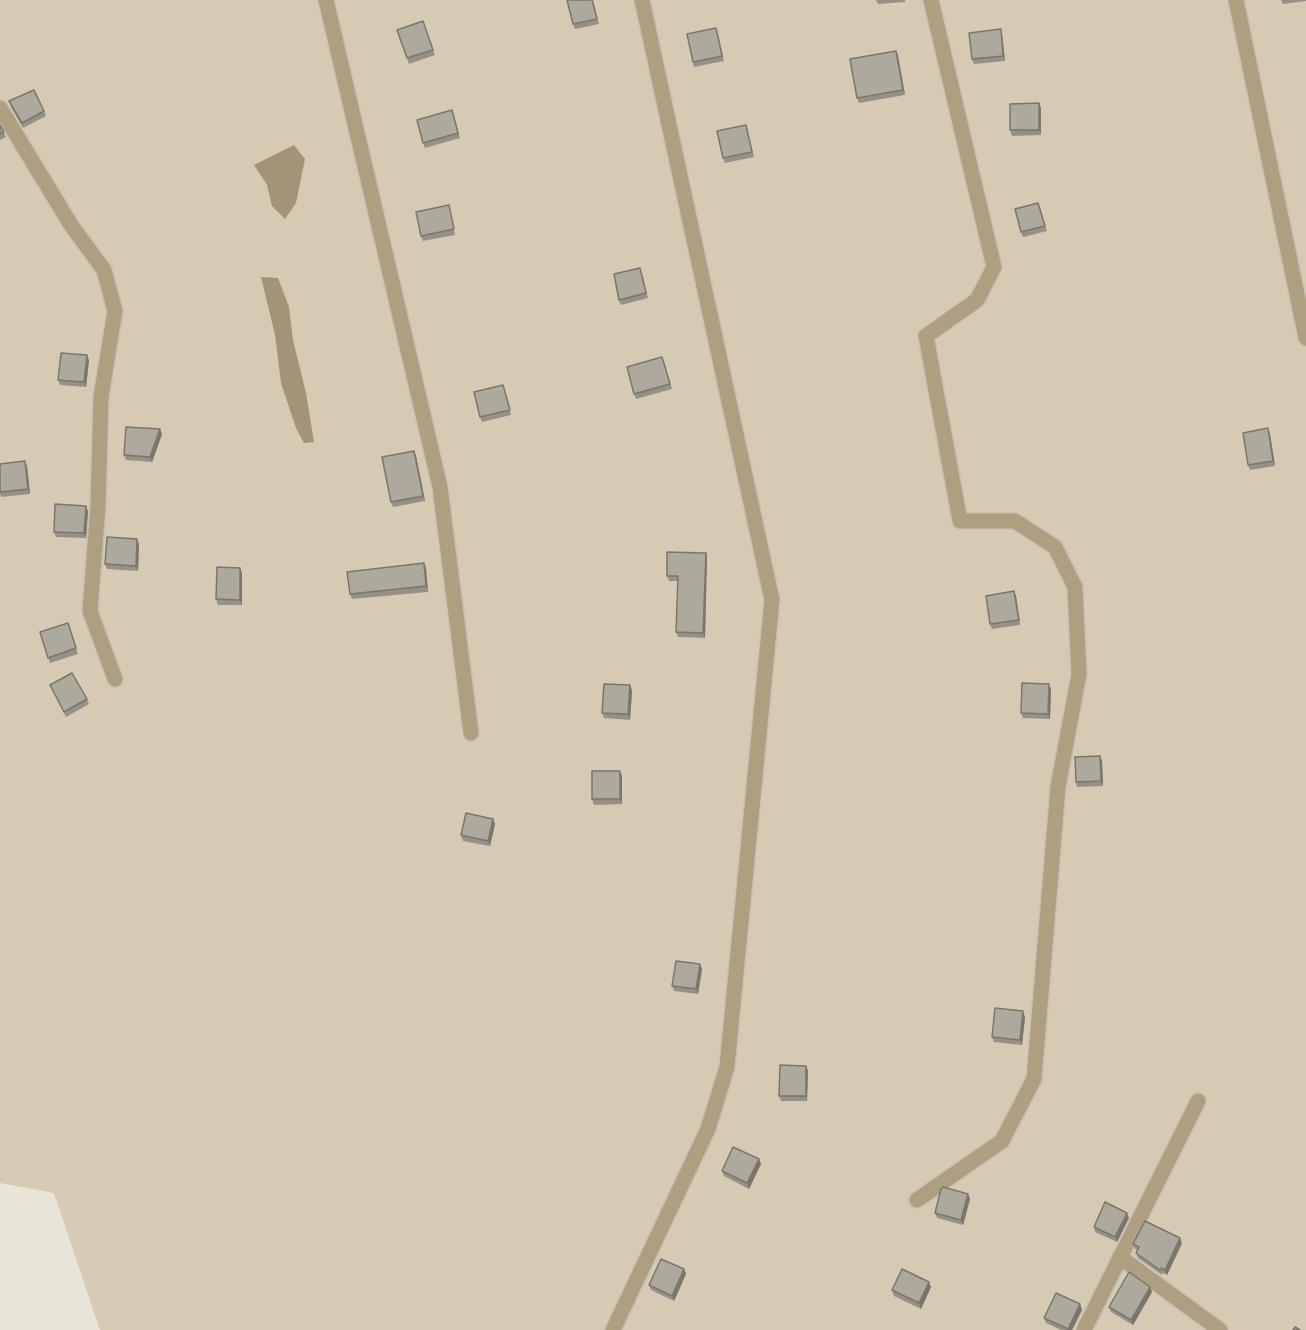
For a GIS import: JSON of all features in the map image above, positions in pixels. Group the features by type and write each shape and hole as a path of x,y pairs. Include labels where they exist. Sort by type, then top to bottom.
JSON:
{"lane":[{"path":"326,0 440,487 471,733"},
{"path":"614,1330 708,1129 727,1067 771,600 642,0"},
{"path":"917,1200 1002,1141 1034,1078 1058,787 1078,674 1075,587 1054,547 1015,521 960,521 926,336 977,300 994,267 931,0"},
{"path":"1236,0 1306,338"},
{"path":"0,108 71,225 104,270 115,311 101,397 98,506 90,611 115,679"},
{"path":"1084,1330 1198,1101"},
{"path":"1120,1257 1220,1330"}],"shaded area":[{"path":"0,0 1306,0 1306,1330 100,1330 54,1193 0,1183"},
{"path":"294,145 305,159 296,203 285,219 272,206 267,185 254,165"},
{"path":"261,277 278,278 289,307 293,340 306,393 314,442 304,443 296,428 281,383 275,335"}],"building":[{"path":"567,0 592,0 597,19 573,24"},
{"path":"423,21 433,50 407,58 397,30"},
{"path":"716,28 722,56 693,62 687,34"},
{"path":"1001,29 1003,56 972,59 969,33"},
{"path":"896,51 903,90 857,98 850,59"},
{"path":"34,90 44,111 22,123 9,101"},
{"path":"1039,103 1039,130 1010,130 1010,104"},
{"path":"452,110 458,133 423,143 417,120"},
{"path":"746,125 752,152 723,158 717,131"},
{"path":"1038,203 1045,226 1021,232 1015,209"},
{"path":"449,205 454,229 421,236 416,212"},
{"path":"640,268 646,293 619,300 614,274"},
{"path":"61,353 87,355 84,382 58,380"},
{"path":"662,357 670,384 634,394 627,367"},
{"path":"503,385 510,410 480,417 474,392"},
{"path":"126,427 160,429 150,457 124,455"},
{"path":"1268,428 1273,461 1248,465 1243,433"},
{"path":"414,451 423,496 391,502 382,457"},
{"path":"25,461 28,489 0,492 0,464"},
{"path":"55,504 86,506 84,533 54,532"},
{"path":"107,537 137,539 136,566 105,564"},
{"path":"667,552 706,553 703,633 676,632 678,576 667,576"},
{"path":"424,563 426,586 350,594 347,572"},
{"path":"217,567 240,568 240,600 216,599"},
{"path":"1014,591 1019,620 990,624 986,596"},
{"path":"68,623 76,648 48,658 40,632"},
{"path":"72,673 87,699 64,712 50,685"},
{"path":"1022,683 1049,684 1048,714 1021,713"},
{"path":"604,684 630,685 628,714 602,713"},
{"path":"1100,756 1101,781 1076,782 1075,757"},
{"path":"592,771 620,771 620,799 592,799"},
{"path":"466,813 493,819 488,841 461,835"},
{"path":"676,961 700,964 696,989 672,986"},
{"path":"995,1008 1023,1011 1020,1040 992,1037"},
{"path":"780,1065 806,1066 806,1096 779,1096"},
{"path":"733,1147 759,1159 747,1183 722,1171"},
{"path":"943,1187 968,1194 961,1220 935,1213"},
{"path":"1105,1202 1127,1213 1115,1237 1094,1227"},
{"path":"1145,1221 1180,1238 1165,1270 1161,1268 1160,1270 1136,1253 1139,1247 1133,1244"},
{"path":"661,1259 684,1269 672,1296 649,1285"},
{"path":"902,1269 929,1282 919,1303 892,1290"},
{"path":"1129,1272 1150,1287 1131,1320 1109,1307"},
{"path":"1056,1293 1080,1304 1068,1329 1044,1318"}]}
